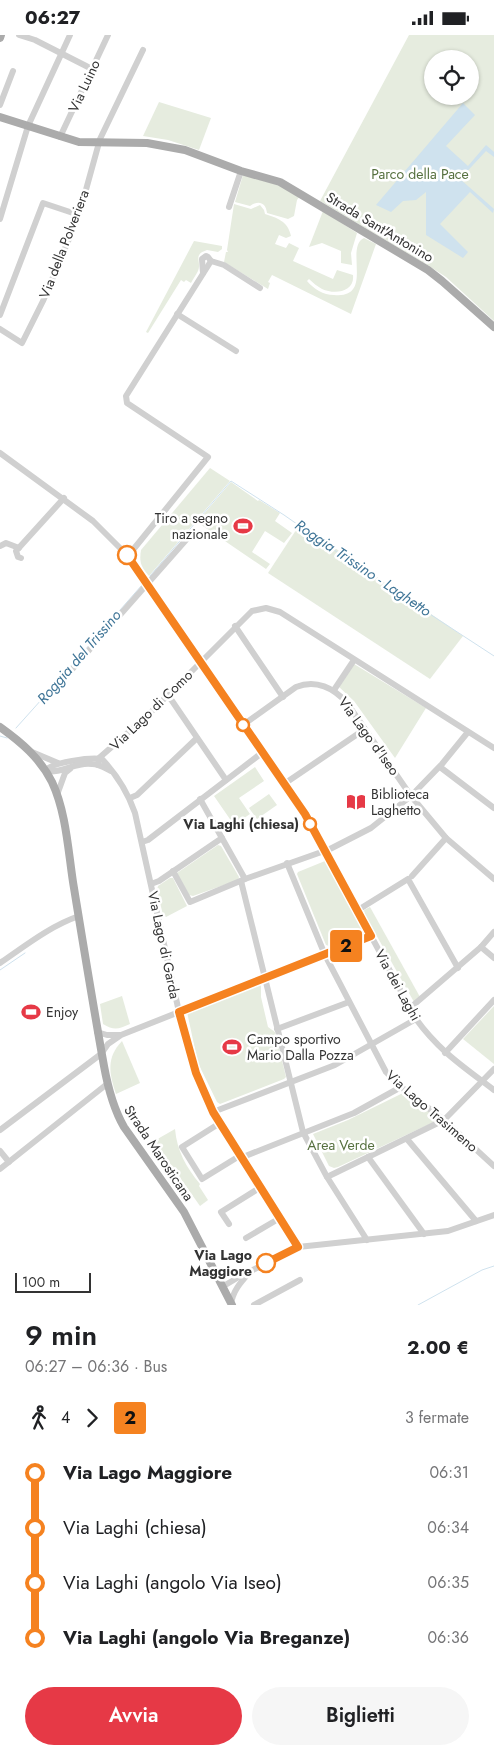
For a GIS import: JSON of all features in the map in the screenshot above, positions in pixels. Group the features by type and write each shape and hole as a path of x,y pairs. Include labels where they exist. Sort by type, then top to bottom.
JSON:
{"main road":[{"name":"Strada Sant'Antonino","path":"0,117 79,142 129,142 185,150 241,171 280,182 428,270 494,327"},
{"name":"Strada Marosticana","path":"0,727 30,750 45,771 57,795 64,826 97,1032 107,1084 119,1118 184,1211 232,1305"}],"street":[{"path":"19,35 37,38 92,69"},
{"path":"0,219 28,126 70,35"},
{"name":"Via Luino","path":"60,137 108,35"},
{"name":"Via della Polveriera","path":"0,329 22,343 43,301 79,215 99,143 142,50"},
{"path":"0,105 13,71"},
{"path":"230,207 241,171"},
{"path":"0,315 44,203 79,215"},
{"path":"128,556 208,457 127,403 126,396 211,261 224,265 260,288"},
{"path":"177,313 236,351"},
{"name":"Via dei Laghi","path":"0,453 93,521 128,556 305,814 416,1019 429,1038 445,1053 494,1090"},
{"path":"21,559 16,554 16,551 64,498"},
{"path":"53,691 193,531"},
{"path":"0,546 6,543 19,547"},
{"name":"Via Lago di Como","path":"99,762 235,626 252,611 266,608 280,612 494,748"},
{"path":"235,626 283,697"},
{"path":"334,690 354,660"},
{"name":"Via Lago d'Iseo","path":"244,725 296,687 304,684 320,685 334,690 347,703 411,796 446,838 494,879"},
{"path":"168,695 226,780"},
{"path":"284,784 365,729"},
{"path":"173,871 190,902 287,863 326,851 371,827 411,796 440,767 468,732"},
{"path":"130,798 137,795 197,738"},
{"path":"30,750 58,763"},
{"path":"142,842 148,840 263,752"},
{"name":"Via Lago di Garda","path":"99,762 102,759 111,771 130,798 135,813 179,1012 196,1073 213,1112 298,1247"},
{"path":"45,771 48,767 58,763 99,762"},
{"path":"45,771 51,772 86,763 99,762"},
{"path":"440,767 494,808"},
{"path":"57,795 65,773 71,768"},
{"path":"200,799 243,880 264,978 302,1133 367,1240"},
{"path":"358,910 410,877 446,838"},
{"path":"151,883 159,881 222,839"},
{"name":"Via Lago Trasimeno","path":"287,863 325,955 386,1072 401,1087 444,1120 494,1166"},
{"path":"410,877 458,968"},
{"path":"0,963 52,928 79,916"},
{"path":"410,1008 458,968 494,932"},
{"path":"0,1130 102,1053 108,1044 121,1035 371,936"},
{"path":"481,947 494,959"},
{"path":"445,1053 494,1000"},
{"path":"277,1029 349,1002"},
{"path":"213,1112 335,1065 416,1019"},
{"path":"97,1032 108,1035 121,1035"},
{"path":"327,1177 444,1120 494,1069"},
{"path":"0,1169 107,1084"},
{"path":"220,1123 182,1147 202,1179 242,1156 354,1113 401,1087"},
{"path":"407,1139 476,1221"},
{"path":"0,1151 9,1162"},
{"path":"368,1157 424,1234"},
{"path":"229,1224 221,1212 261,1187"},
{"path":"222,1287 298,1247 448,1231 494,1215"},
{"path":"246,1238 280,1218"},
{"path":"232,1305 233,1294 250,1273"},
{"path":"254,1305 300,1280"}],"green space":[{"name":"Parco della Pace","path":"409,35 494,35 494,321 446,277 320,201"},
{"path":"159,102 211,118 199,150 168,140 143,136"},
{"path":"243,175 278,185 300,196 297,200 294,216 288,219 267,213 265,206 261,203 250,206 235,202"},
{"path":"234,204 251,209 260,205 265,214 285,224 291,236 286,238 279,235 275,244 286,248 289,243 299,248 293,261 333,279 337,270 353,275 351,285 338,292 327,291 309,279 307,281 322,293 346,294 353,289 356,281 359,243 364,238 376,244 351,314 272,275 268,282 270,283 268,289 224,262 226,252 228,252"},
{"path":"323,211 357,233 351,253 352,265 341,263 341,251 322,243 309,247"},
{"path":"194,241 222,246 222,249 218,252 207,250 200,254 198,271 191,283 181,280 148,333 146,332"},
{"path":"210,468 230,481 149,576 141,564 141,550"},
{"name":"Tiro a segno nazionale","path":"231,482 258,501 280,513 275,521 292,533 284,543 265,531 252,552 270,564 266,569 197,522"},
{"path":"300,524 463,636 430,679 268,573"},
{"path":"354,664 426,708 395,758 354,701 338,686"},
{"path":"255,767 264,781 239,798 250,814 234,825 214,796"},
{"path":"269,794 277,805 257,819 249,808"},
{"path":"218,845 221,846 239,877 238,880 193,896 189,895 177,873"},
{"path":"327,861 365,931 329,946 326,945 297,874"},
{"path":"173,878 187,906 166,917 163,915 157,890 158,886"},
{"path":"370,907 420,997 414,1002 365,915 364,910"},
{"path":"261,983 261,997 268,1027 275,1032 286,1077 220,1104 217,1102 198,1063 187,1012"},
{"path":"122,996 130,1024 116,1029 110,1028 103,1024 100,1004"},
{"path":"494,1006 494,1064 463,1039"},
{"path":"122,1041 140,1083 116,1094 110,1066 113,1053"},
{"name":"Area Verde","path":"405,1092 411,1095 438,1120 338,1167 329,1166 313,1134 348,1120"},
{"path":"175,1129 183,1158 208,1200 200,1206 154,1141"}],"water":[{"path":"461,105 465,105 475,115 446,146 468,166 486,145 494,152 494,157 486,151 460,179 494,209 493,213 470,192 440,224 468,252 463,258 426,235 426,192 416,200 403,201 391,212 376,205"}],"waterway":[{"name":"Roggia Trissino - Laghetto","path":"150,576 231,481 494,656"},
{"name":"Roggia del Trissino","path":"55,684 142,585"},
{"name":"Roggia del Trissino","path":"16,728 51,689"},
{"name":"Roggia del Trissino","path":"0,736 7,738"},
{"path":"0,970 25,953"},
{"path":"418,1305 482,1270 494,1266"}],"bus line":[{"name":"2","path":"127,555 305,814 371,936 179,1012 196,1073 213,1112 242,1155 298,1247 266,1263"}],"place":[{"name":"Tiro a segno nazionale","path":"243,526"},
{"name":"Biblioteca Laghetto","path":"356,802"},
{"name":"Via Laghi (chiesa)","path":"310,824"},
{"name":"Enjoy","path":"31,1012"},
{"name":"Campo sportivo Mario Dalla Pozza","path":"232,1047"},
{"name":"Via Lago Maggiore","path":"266,1263"}]}
